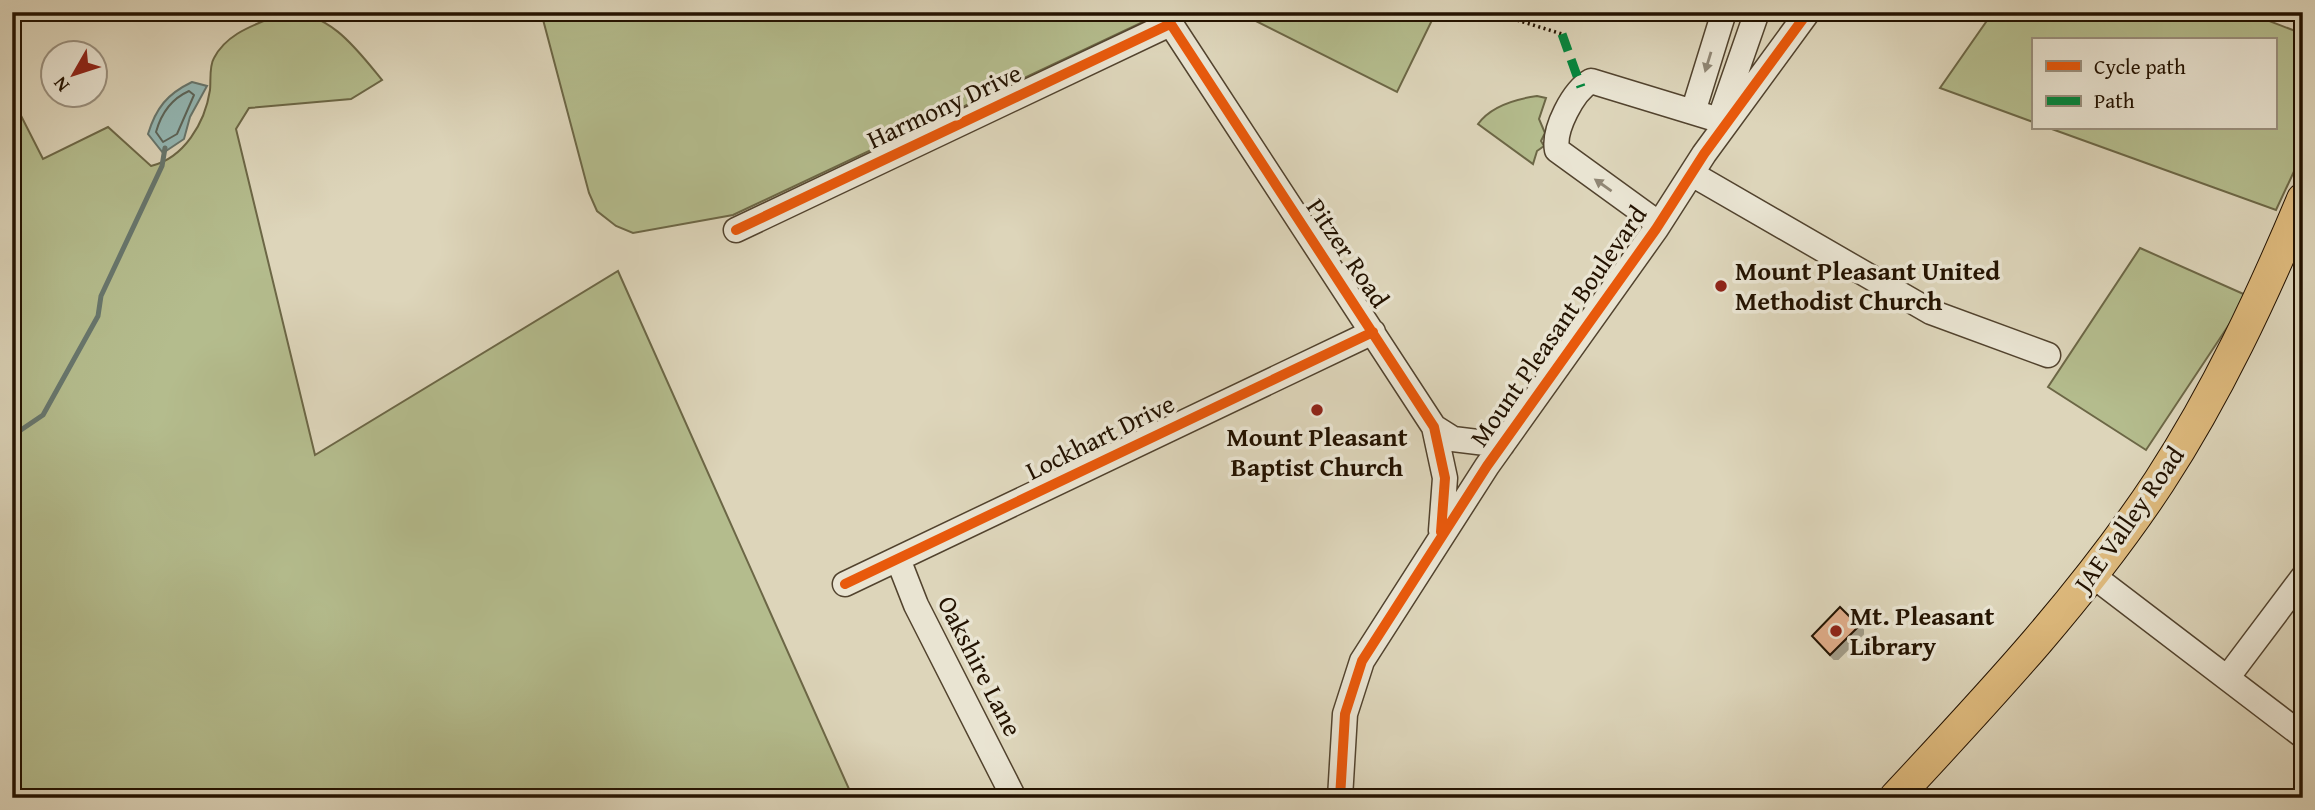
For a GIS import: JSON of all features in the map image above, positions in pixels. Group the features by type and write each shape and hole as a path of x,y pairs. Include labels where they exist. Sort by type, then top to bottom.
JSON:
{"main road":[{"name":"JAE Valley Road","path":"1895,798 1997,689 2092,575 2135,518 2194,426 2271,275 2303,200"}],"street":[{"path":"1693,112 1724,12"},
{"path":"1757,12 1719,120 1698,164 1931,312 2048,355"},
{"name":"Mount Pleasant Boulevard","path":"1340,798 1341,748 1351,688 1362,661 1502,445 1659,225 1698,164 1808,12"},
{"name":"Harmony Drive","path":"736,230 1166,18"},
{"name":"Pitzer Road","path":"1166,18 1434,427 1445,478 1441,536"},
{"path":"1659,225 1563,157 1555,140 1581,87 1591,81 1719,120"},
{"name":"Lockhart Drive","path":"845,584 1373,332"},
{"path":"1434,427 1453,439 1502,445"},
{"name":"Oakshire Lane","path":"898,559 916,605 1013,798"},
{"path":"2092,575 2303,736"},
{"path":"2227,678 2303,577"}],"path":[{"path":"1491,12 1562,34"}],"green space":[{"path":"285,12 315,18 329,25 352,44 382,80 351,99 249,108 236,129 315,455 618,271 853,798 12,798 12,98 43,159 108,127 151,166 163,162 183,147 198,126 210,90 212,61 220,49 245,29"},
{"path":"541,12 1137,12 1143,22 733,215 633,233 616,226 597,211 589,193"},
{"path":"1238,12 1436,12 1397,92"},
{"path":"1993,12 2246,12 2303,34 2303,152 2276,210 2055,130 2276,130 2276,38 2032,38 2032,122 1940,88"},
{"path":"1537,96 1546,98 1539,119 1545,133 1541,141 1544,146 1537,151 1533,164 1478,124 1490,112 1504,104"},
{"path":"2140,248 2248,296 2146,450 2048,387"}],"water":[{"path":"192,82 207,86 190,117 184,139 163,153 148,134 151,125 169,97"}],"building":[{"name":"Mt. Pleasant Library","path":"1840,607 1859,626 1830,655 1812,636"}],"waterway":[{"path":"12,436 43,415 98,316 101,296 162,166 165,148"}],"marked path":[{"path":"1562,34 1581,87"}],"cycle path":[{"path":"1163,12 1434,427 1445,478 1441,532"},
{"path":"1340,798 1345,714 1362,661 1487,466 1656,229 1704,154 1808,12"},
{"path":"736,230 1170,24"},
{"path":"845,584 1373,332"}],"place":[{"name":"Mount Pleasant United Methodist Church","path":"1721,286"},
{"name":"Mount Pleasant Baptist Church","path":"1317,410"},
{"name":"Mt. Pleasant Library","path":"1836,631"}]}
